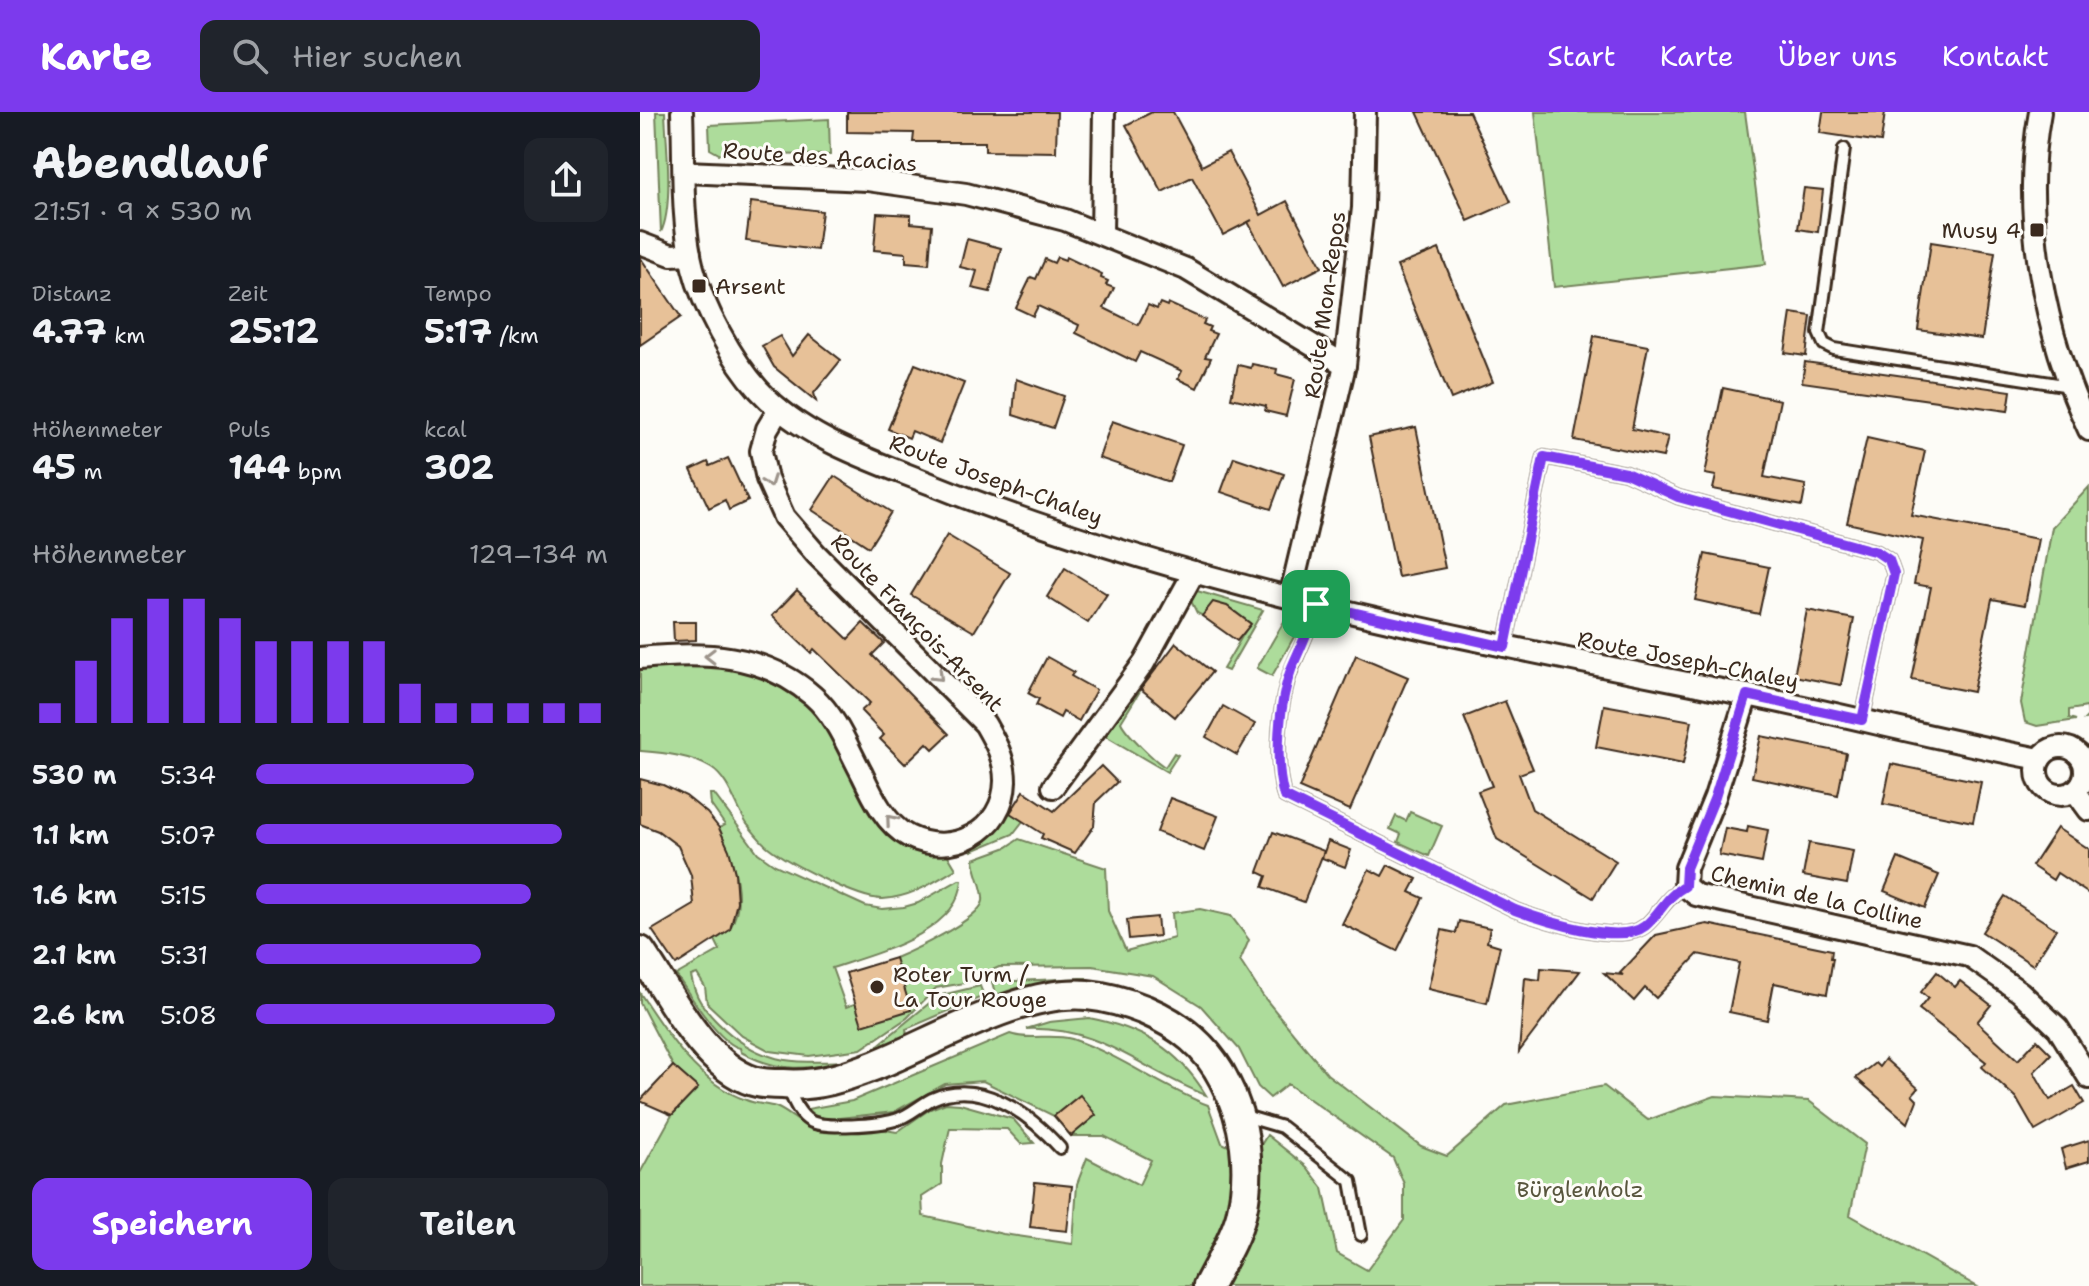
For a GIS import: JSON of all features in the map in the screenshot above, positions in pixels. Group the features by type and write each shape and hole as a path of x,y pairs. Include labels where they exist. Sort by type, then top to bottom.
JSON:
{"main road":[{"path":"640,951 703,1044 724,1067 754,1082 805,1086 846,1077 1006,1009 1053,997 1084,994 1118,999 1163,1018 1196,1040 1217,1067 1242,1128 1247,1173 1241,1216 1208,1286"}],"street":[{"name":"Route Joseph-Chaley","path":"682,112 690,254 699,286 713,317 746,374 779,409 849,451 1069,535 1316,604 1505,647 1747,695 2040,759 2044,753 2058,746 2084,751 2086,774 2075,791"},
{"path":"1102,233 1104,112"},
{"name":"Route Mon-Repos","path":"1290,597 1345,365 1363,208 1365,112"},
{"path":"2040,112 2035,158 2037,242 2055,336 2089,430"},
{"name":"Route des Acacias","path":"685,172 867,180 966,194 1065,220 1186,269 1345,365"},
{"path":"640,243 671,255 690,254"},
{"name":"Route François-Arsent","path":"640,658 718,655 756,663 814,697 838,729 874,797 895,826 907,836 930,844 950,844 970,838 983,830 1000,808 1005,782 1002,753 985,724 816,554 784,517 767,479 761,451 767,429 779,409"},
{"path":"1053,787 1144,663 1194,572"},
{"name":"Chemin de la Colline","path":"1747,695 1715,797 1686,868 1685,886 1696,895 1969,956 2020,992 2058,1028 2089,1078"},
{"path":"2040,759 2037,775 2045,789 2060,795 2075,791 2089,810"}],"lane":[{"path":"1844,149 1819,333 1824,344 1834,349 2072,386"},
{"path":"1505,647 1544,457 1596,466 1626,473 1678,497 1877,552 1889,560 1894,574 1862,720"},
{"path":"1316,604 1310,629 1286,690 1280,736 1280,783 1284,796 1515,910 1559,925 1620,933 1643,928 1670,894 1685,886"},
{"path":"786,1084 797,1109 811,1122 830,1126 896,1120 935,1098 965,1093 1006,1102 1041,1126 1060,1148"},
{"path":"1242,1128 1282,1127 1351,1181 1361,1235"}],"green space":[{"path":"656,112 665,112 668,156 667,206 661,232"},
{"path":"1535,112 1745,112 1766,264 1554,287"},
{"path":"829,119 830,155 719,154 710,149 709,125"},
{"path":"2089,487 2089,718 2085,719 2088,716 2087,707 2069,710 2069,718 2076,720 2037,726 2025,722 2021,703 2052,527"},
{"path":"1197,591 1263,610 1228,671 1223,669 1250,623 1227,606 1203,616 1197,613 1191,601"},
{"path":"1286,618 1303,621 1272,676 1257,668"},
{"path":"716,662 752,672 787,687 809,705 832,735 862,795 947,854 956,869 921,888 883,899 841,887 765,845 747,824 723,779 711,768 686,757 640,751 640,667"},
{"path":"1137,689 1140,691 1121,722 1141,746 1165,767 1174,753 1178,755 1167,772 1104,735"},
{"name":"Bürglenholz","path":"710,794 714,794 758,853 775,865 865,906 882,909 904,907 962,880 957,898 946,914 931,927 891,948 832,968 846,1007 894,990 895,958 944,934 970,917 983,901 974,859 1007,847 1019,839 1106,868 1108,911 1126,951 1174,938 1172,913 1200,909 1231,916 1249,940 1240,961 1263,996 1327,1074 1421,1146 1447,1156 1506,1105 1604,1086 1648,1120 1715,1096 1809,1101 1865,1144 1850,1215 1976,1286 640,1286 640,1173 672,1115 698,1088 673,1066 640,1003 640,993 685,1056 713,1082 746,1100 776,1107 811,1129 824,1132 877,1129 897,1132 930,1109 946,1103 1013,1119 1034,1143 1021,1144 1007,1129 950,1128 942,1164 942,1184 922,1197 923,1216 1003,1234 1073,1244 1077,1184 1087,1158 1139,1185 1151,1160 1104,1136 1071,1136 1054,1116 983,1081 945,1084 894,1112 830,1119 815,1116 807,1109 852,1101 1010,1034 1072,1039 1208,1105 1222,1143 1235,1149 1258,1150 1267,1135 1307,1167 1323,1188 1337,1253 1367,1270 1404,1220 1404,1184 1393,1158 1288,1084 1270,1098 1258,1087 1239,1049 1201,1006 1153,976 1092,966 999,967 964,983 936,988 907,1018 861,1049 809,1056 770,1051 742,1036 707,1003 705,987 697,974 691,976 697,996 708,1012 748,1047 793,1061 849,1061 820,1066 781,1067 741,1052 714,1028 676,975 720,950 715,940 730,928 738,904 733,864 719,828 725,825 711,805"},
{"path":"1010,812 1023,821 1013,834 972,851 969,846 997,830"},
{"path":"1410,812 1442,826 1429,856 1398,842 1401,834 1390,829 1396,816 1406,821"},
{"path":"1087,978 1040,983 996,997 992,982"},
{"path":"980,986 984,996 906,1029 907,1035 871,1051 938,996"},
{"path":"1089,1018 1125,1028 1156,1043 1183,1065 1206,1095 1099,1042 1077,1034 1026,1029 1049,1022"}],"building":[{"path":"847,112 1057,112 1056,152 985,151 985,142 913,142 914,133 847,132"},
{"path":"1152,112 1173,112 1202,166 1228,152 1261,215 1287,201 1322,267 1283,287 1248,222 1223,235 1192,177 1162,192 1126,125"},
{"path":"1417,112 1469,112 1511,202 1468,221"},
{"path":"1823,112 1885,112 1881,142 1820,133"},
{"path":"1804,188 1823,190 1818,232 1798,229"},
{"path":"751,202 822,211 817,250 746,241"},
{"path":"877,213 911,215 911,223 932,225 929,264 906,262 906,253 874,250"},
{"path":"967,239 1001,248 990,292 972,288 977,271 960,267"},
{"path":"1931,242 1995,252 1982,339 1918,330"},
{"path":"1439,249 1493,382 1451,399 1397,266"},
{"path":"640,257 681,317 640,345"},
{"path":"1057,257 1065,260 1066,257 1102,274 1101,278 1108,281 1106,285 1114,288 1104,308 1138,325 1148,305 1157,309 1160,303 1167,306 1168,303 1205,320 1203,324 1210,327 1208,331 1216,334 1205,357 1211,358 1197,388 1178,379 1182,371 1140,352 1135,362 1076,333 1079,325 1038,306 1033,316 1016,308 1031,277 1036,279 1045,259 1054,263"},
{"path":"1791,313 1811,316 1806,356 1785,353"},
{"path":"809,335 841,360 814,393 816,401 774,367 762,346 780,336 792,356"},
{"path":"1594,336 1648,346 1632,429 1668,437 1663,457 1574,440"},
{"path":"1805,362 2011,391 2008,411 1802,382"},
{"path":"915,364 964,383 940,443 912,431 909,438 888,429"},
{"path":"1252,364 1277,369 1276,374 1295,379 1286,416 1265,411 1266,406 1231,398 1238,365 1251,368"},
{"path":"1016,379 1064,396 1053,428 1013,415"},
{"path":"1723,388 1780,400 1764,477 1806,485 1802,506 1713,489 1716,476 1705,474"},
{"path":"1112,421 1182,445 1169,482 1099,458"},
{"path":"1416,427 1445,568 1398,577 1369,437"},
{"path":"1867,438 1925,451 1911,515 2038,539 2025,605 1992,599 1973,692 1912,680 1931,587 1914,584 1923,540 1847,523"},
{"path":"1234,457 1284,474 1271,509 1221,492"},
{"path":"728,458 748,501 729,510 725,500 709,508 691,470"},
{"path":"834,476 891,512 869,547 812,510"},
{"path":"947,535 1010,573 974,632 911,595"},
{"path":"1705,554 1769,567 1759,614 1695,600"},
{"path":"1065,568 1107,594 1088,623 1047,597"},
{"path":"797,590 848,639 863,623 884,643 872,655 949,734 933,749 927,743 905,764 880,739 884,735 861,711 870,703 814,649 811,653 772,616"},
{"path":"1213,602 1227,606 1251,624 1237,641 1202,616"},
{"path":"1807,610 1854,619 1841,685 1794,676"},
{"path":"673,622 696,622 696,640 674,641"},
{"path":"1176,643 1212,672 1175,717 1141,689"},
{"path":"1356,655 1408,677 1350,810 1299,788"},
{"path":"1047,657 1074,672 1071,676 1096,690 1079,721 1063,712 1060,718 1036,705 1039,699 1028,693"},
{"path":"1505,701 1533,769 1519,774 1532,809 1616,861 1593,898 1497,839 1478,791 1492,786 1464,717"},
{"path":"1604,705 1692,721 1683,764 1596,747"},
{"path":"1223,706 1255,724 1237,755 1206,737"},
{"path":"1761,736 1846,753 1838,795 1752,777"},
{"path":"1891,764 1981,782 1973,822 1883,804"},
{"path":"1101,766 1117,782 1096,802 1094,826 1075,853 1041,838 1043,834 1010,813 1024,791 1054,811"},
{"path":"640,779 686,796 707,813 719,828 735,873 737,902 730,930 676,965 652,930 694,905 691,875 678,846 658,831 640,824"},
{"path":"1170,798 1218,816 1204,851 1157,832"},
{"path":"1748,826 1768,830 1762,863 1719,855 1725,828 1747,832"},
{"path":"2057,828 2089,849 2089,894 2057,873 2053,880 2032,866"},
{"path":"1273,832 1324,851 1304,902 1263,887 1267,876 1258,872"},
{"path":"1328,841 1351,850 1345,867 1322,858"},
{"path":"1809,843 1853,851 1847,884 1803,876"},
{"path":"1898,858 1939,875 1925,908 1884,891"},
{"path":"1388,865 1417,879 1410,892 1423,898 1397,951 1342,924 1369,869 1382,876"},
{"path":"2005,896 2056,929 2033,965 1982,932"},
{"path":"1157,917 1159,936 1129,939 1127,920"},
{"path":"1459,921 1490,928 1487,942 1500,946 1487,1003 1428,989 1442,930 1456,933"},
{"path":"1707,924 1832,950 1827,994 1774,983 1767,1020 1729,1012 1739,963 1698,954 1656,998 1645,988 1634,1001 1604,973 1623,975 1620,973 1656,935"},
{"name":"Roter Turm / La Tour Rouge","path":"895,958 911,1010 862,1025 846,973"},
{"path":"1541,968 1580,971 1519,1052 1525,978 1540,980"},
{"path":"1937,972 1955,987 1960,981 1991,1005 1977,1022 2018,1060 2037,1040 2051,1054 2034,1072 2050,1100 2074,1086 2084,1103 2035,1131 2016,1098 1982,1067 1986,1062 1919,1009 1928,998 1921,992"},
{"path":"1885,1059 1918,1088 1912,1095 1917,1100 1908,1123 1856,1078 1875,1063 1879,1067"},
{"path":"673,1066 698,1088 672,1115 640,1101"},
{"path":"1080,1095 1096,1115 1071,1136 1054,1116"},
{"path":"2089,1140 2089,1161 2066,1168 2061,1149"},
{"path":"1035,1182 1072,1186 1067,1231 1030,1227"}],"place":[{"name":"Musy 4","path":"2037,230"},
{"name":"Arsent","path":"699,286"},
{"name":"Roter Turm / La Tour Rouge","path":"877,987"}],"route":[{"path":"1544,457 1626,473 1678,497 1877,552 1889,560 1894,574 1862,720 1747,695 1715,797 1686,868 1685,886 1670,894 1643,928 1620,933 1547,922 1515,910 1284,796 1280,783 1280,736 1286,690 1310,629 1316,604 1505,647 1544,457"}]}
